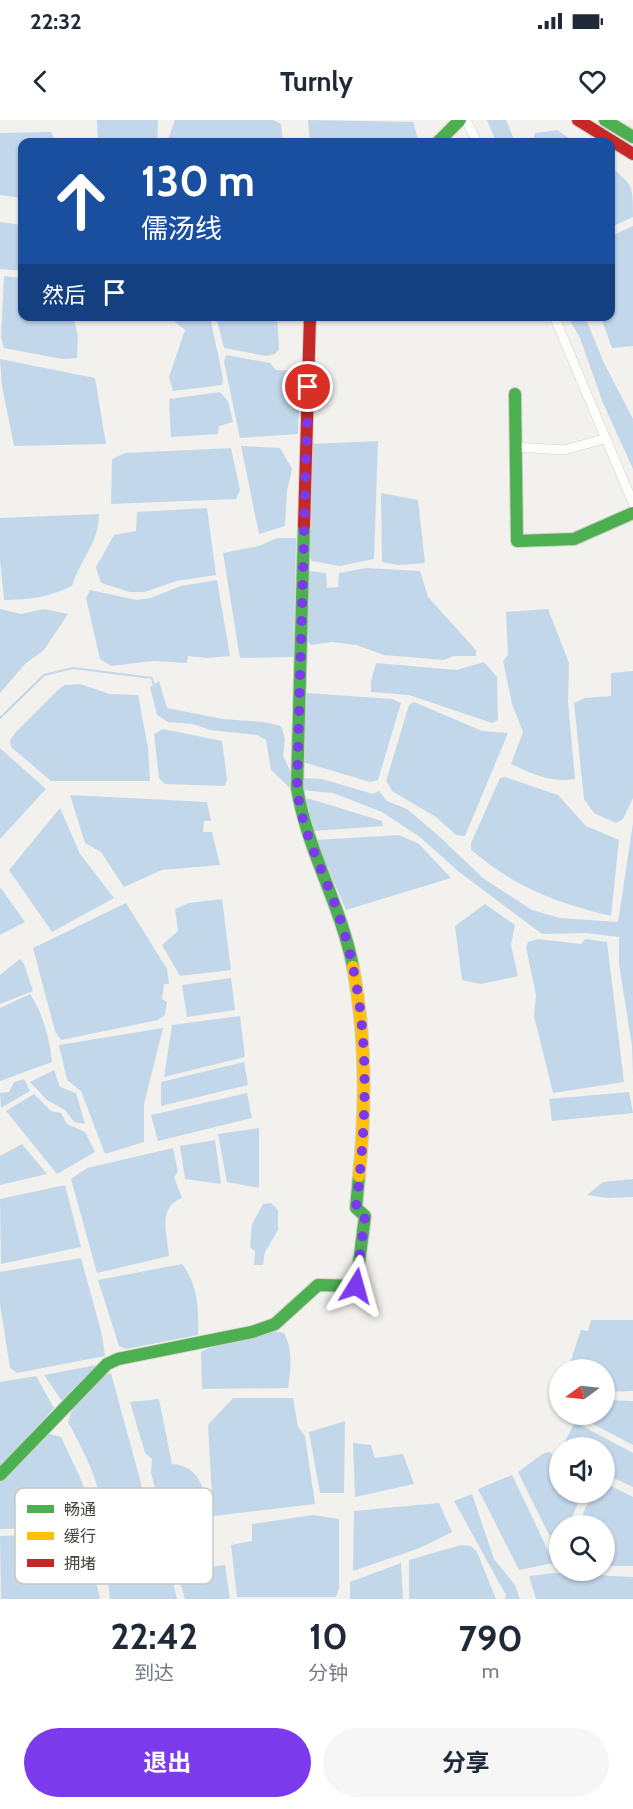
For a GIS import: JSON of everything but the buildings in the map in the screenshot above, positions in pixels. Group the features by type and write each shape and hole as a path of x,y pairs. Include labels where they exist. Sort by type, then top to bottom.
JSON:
{"main road":[{"path":"442,138 460,120"},
{"path":"578,120 607,138"},
{"path":"605,120 633,137"},
{"path":"615,143 633,154"},
{"path":"0,1474 107,1364 118,1359 252,1332 275,1324 318,1284 356,1286 365,1216 356,1208 364,1136 364,1031 360,994 342,922 300,817 297,788 310,321"},
{"path":"515,394 517,541 574,539 633,513"}],"street":[{"path":"466,120 475,138"},
{"path":"556,321 633,503"},
{"path":"516,447 564,450 604,439"}],"water":[{"path":"97,120 158,120 157,138 98,138"},
{"path":"175,120 273,120 281,124 283,138 168,138"},
{"path":"308,120 413,122 418,138 310,138"},
{"path":"487,120 506,120 513,138 494,138"},
{"path":"557,130 569,138 534,138 535,133"},
{"path":"51,132 54,138 18,138 18,197 0,195 0,133"},
{"path":"615,170 628,183 632,192 633,217 615,225"},
{"path":"0,222 18,224 18,271 0,269"},
{"path":"633,226 633,346 612,348 602,321 615,321 615,234"},
{"path":"4,276 18,278 18,321 74,321 78,335 77,358 62,359 4,348 1,337"},
{"path":"174,321 211,321 223,378 222,385 173,391 169,377 185,330"},
{"path":"217,321 277,321 279,349 275,354 266,356 224,348"},
{"path":"570,321 587,321 604,363 633,419 633,469 603,403 580,338"},
{"path":"226,355 270,363 276,370 300,371 298,434 240,438 224,362"},
{"path":"0,359 95,378 106,444 14,446 2,386"},
{"path":"220,392 228,401 233,422 219,426 218,434 171,437 169,399"},
{"path":"378,441 374,559 340,566 312,561 309,555 311,444"},
{"path":"241,446 280,448 292,469 287,491 285,526 259,534"},
{"path":"231,448 240,490 236,499 111,504 112,459 125,453"},
{"path":"381,493 418,500 425,563 398,565 382,562"},
{"path":"207,508 216,575 176,581 145,592 130,592 101,583 96,567 114,535 136,531 137,512"},
{"path":"99,514 93,543 72,586 39,597 4,600 0,560 0,518"},
{"path":"277,538 296,538 294,657 240,658 223,553 259,546"},
{"path":"366,568 420,571 428,597 476,650 476,656 454,656 443,660 384,655 356,645 332,642 311,645 307,641 309,571 326,573 327,588 338,587 339,573"},
{"path":"217,580 230,656 207,658 188,656 187,663 153,661 111,666 100,659 86,598 90,590 137,600 150,598 181,586"},
{"path":"0,609 21,614 44,609 68,614 44,650 25,664 0,693"},
{"path":"548,609 569,663 568,702 575,779 550,779 511,764 523,732 512,704 503,661 508,655 506,612"},
{"path":"484,662 497,677 498,720 492,723 409,695 371,692 371,681 376,663 457,670"},
{"path":"633,671 633,798 623,819 616,823 594,813 584,799 574,703 585,698 611,696 611,673"},
{"path":"159,681 167,708 223,719 264,722 281,726 285,739 283,755 290,771 303,778 322,779 373,794 379,791 387,801 407,809 483,878 532,910 560,918 618,922 633,823 633,1077 632,1046 619,964 619,937 586,933 542,934 458,871 420,837 382,812 333,793 291,789 271,770 266,740 257,735 210,730 193,724 168,722 157,715 150,687"},
{"path":"80,684 110,694 138,695 148,748 150,781 51,781 11,747 10,740 15,733 59,689 65,685"},
{"path":"307,693 392,699 401,703 378,780 370,782 303,762"},
{"path":"414,702 482,731 508,733 465,836 456,835 436,817 392,791 386,781 409,705"},
{"path":"163,729 222,741 227,779 225,786 165,784 159,778 154,734"},
{"path":"0,748 46,789 0,839"},
{"path":"505,777 558,795 586,826 619,840 611,916 536,892 504,874 471,850 471,843 500,778"},
{"path":"70,795 207,802 211,821 204,821 203,832 212,832 220,865 162,870 124,887 101,852 85,843"},
{"path":"307,798 382,821 383,826 314,831 305,804"},
{"path":"60,808 80,854 114,898 52,932 9,870"},
{"path":"399,835 419,844 451,878 346,910 316,840"},
{"path":"0,887 25,922 0,935"},
{"path":"222,899 231,970 180,976 162,945 178,931 175,909 189,903"},
{"path":"126,903 167,969 169,984 164,984 162,999 167,1002 165,1015 158,1020 61,1040 55,1031 33,948"},
{"path":"485,904 515,925 511,945 518,976 481,984 462,980 455,926"},
{"path":"538,939 581,944 585,939 607,942 624,1082 553,1093 534,1016 536,995 526,947 528,942"},
{"path":"20,959 24,964 33,991 0,1004 0,975"},
{"path":"231,978 235,1010 187,1017 182,985"},
{"path":"30,994 45,1027 52,1062 0,1081 0,1008"},
{"path":"240,1016 245,1057 164,1077 172,1025"},
{"path":"163,1028 144,1104 144,1142 105,1154 81,1091 67,1080 59,1045"},
{"path":"244,1062 248,1085 161,1106 161,1082"},
{"path":"54,1070 60,1087 76,1093 85,1124 74,1122 65,1110 47,1100 30,1082"},
{"path":"24,1079 30,1091 1,1108 0,1093 9,1092 14,1082"},
{"path":"629,1092 633,1113 552,1121 549,1099"},
{"path":"247,1093 252,1118 158,1141 151,1115"},
{"path":"34,1094 51,1111 61,1113 67,1124 85,1132 95,1152 57,1174 6,1111"},
{"path":"259,1128 259,1188 227,1182 218,1134"},
{"path":"215,1140 221,1184 185,1179 180,1146"},
{"path":"22,1144 47,1174 0,1185 0,1156"},
{"path":"173,1148 178,1172 174,1177 182,1198 174,1202 166,1215 169,1256 97,1273 71,1179 87,1168"},
{"path":"633,1179 633,1197 608,1198 587,1195 603,1182"},
{"path":"65,1185 81,1247 1,1264 0,1199"},
{"path":"271,1203 278,1210 278,1230 265,1252 263,1265 254,1265 255,1251 250,1247 252,1224 263,1204"},
{"path":"81,1258 102,1335 105,1356 17,1373 10,1368 0,1304 0,1272"},
{"path":"182,1264 194,1289 198,1307 198,1335 126,1349 119,1346 98,1280"},
{"path":"591,1320 633,1320 633,1391 615,1392 615,1359 571,1359 581,1330 588,1331"},
{"path":"276,1331 284,1333 289,1346 288,1388 202,1389 201,1352 215,1346"},
{"path":"97,1365 62,1401 44,1375"},
{"path":"111,1373 142,1488 98,1488 88,1461 68,1422 72,1410 104,1376"},
{"path":"36,1376 54,1408 0,1467 0,1382"},
{"path":"233,1398 293,1398 298,1427 305,1436 315,1504 213,1516 208,1425"},
{"path":"159,1399 172,1464 190,1470 203,1488 155,1488 151,1473 152,1459 145,1453 130,1402"},
{"path":"615,1400 633,1401 633,1445 595,1425 615,1425"},
{"path":"345,1421 344,1493 320,1493 309,1432"},
{"path":"573,1425 581,1425 603,1437 567,1437"},
{"path":"49,1434 61,1437 85,1488 15,1488 15,1529 0,1529 0,1483"},
{"path":"353,1443 371,1445 375,1458 403,1454 414,1484 355,1497"},
{"path":"615,1443 633,1453 633,1487 615,1479"},
{"path":"549,1452 549,1503 578,1503 573,1515 549,1515 549,1535 518,1472 544,1453"},
{"path":"512,1475 549,1553 549,1564 519,1570 478,1489"},
{"path":"615,1488 633,1497 633,1566 615,1566 615,1515 582,1515 588,1503 615,1503"},
{"path":"472,1494 494,1559 515,1585 520,1599 505,1599 506,1595 454,1501"},
{"path":"439,1503 452,1532 420,1548 353,1571 354,1511"},
{"path":"313,1515 339,1519 339,1588 336,1597 237,1597 231,1545 252,1541 252,1524"},
{"path":"0,1536 15,1536 15,1584 96,1584 100,1599 1,1599"},
{"path":"461,1545 471,1546 477,1552 496,1599 409,1599 409,1560"},
{"path":"401,1563 403,1599 350,1599 350,1582"},
{"path":"225,1565 230,1599 185,1599 181,1584 213,1584 213,1566"},
{"path":"549,1574 549,1581 615,1581 615,1576 633,1577 633,1599 536,1599 529,1576"},
{"path":"108,1584 173,1584 177,1599 110,1599"}],"waterway":[{"path":"0,718 44,675 73,668 152,678 154,687"}],"traffic: fast":[{"path":"442,138 460,120"},
{"path":"605,120 633,137"},
{"path":"515,394 517,541 574,539 633,513"},
{"path":"304,525 297,788 308,833 341,922 353,967"},
{"path":"0,1475 107,1364 118,1359 252,1332 275,1324 318,1285 356,1286 365,1216 356,1208 359,1176"}],"traffic: slow":[{"path":"353,967 364,1071 359,1176"}],"traffic: jam":[{"path":"578,120 607,138"},
{"path":"615,143 633,154"},
{"path":"304,525 310,321"}],"route":[{"path":"308,387 297,788 300,817 342,922 360,994 364,1031 364,1136 356,1208 365,1216 356,1286"}]}
